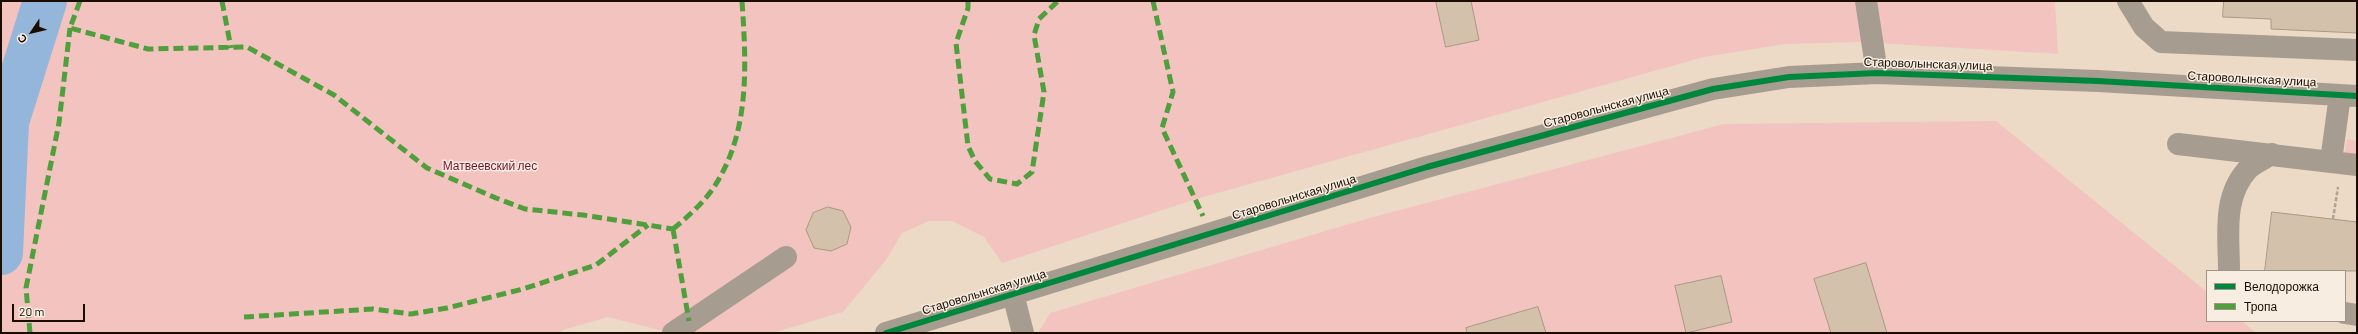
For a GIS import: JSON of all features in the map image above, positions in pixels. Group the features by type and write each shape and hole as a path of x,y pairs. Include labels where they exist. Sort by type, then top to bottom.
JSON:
{"street":[{"path":"1866,1 1876,72"},
{"path":"2128,1 2144,27 2161,42 2357,50"},
{"name":"Староволынская улица","path":"886,333 1427,167 1714,89 1789,77 1876,72 2098,81 2348,96"},
{"path":"2331,162 2348,96"},
{"path":"2178,144 2357,165"},
{"path":"2229,270 2229,204 2235,185 2250,168 2272,154"},
{"path":"672,333 786,257"},
{"path":"1013,294 1023,333"},
{"path":"2346,313 2357,314"}],"path":[{"path":"2333,219 2338,184 2345,185"}],"green space":[{"name":"Матвеевский лес","path":"1,1 2055,1 2058,54 1861,42 1785,44 1704,57 1196,199 1002,263 984,237 952,221 929,221 902,233 886,260 843,312 772,333 671,333 608,317 563,330 559,333 1,333"},
{"path":"1996,121 2206,291 2206,322 2243,322 2256,333 1038,333 1050,313 1366,219 1724,124"},
{"path":"2347,139 2357,141 2357,165 2343,163"}],"building":[{"path":"1436,1 1471,1 1479,40 1446,47"},
{"path":"2224,1 2357,1 2357,33 2271,29 2271,19 2223,17"},
{"path":"828,207 843,211 851,227 847,244 831,251 814,248 806,230 813,213"},
{"path":"2272,212 2357,222 2357,271 2265,270"},
{"path":"1866,263 1887,333 1831,333 1814,279"},
{"path":"1721,276 1732,322 1686,333 1675,286"},
{"path":"1538,307 1546,333 1467,333 1466,328"}],"waterway":[{"path":"1,253 7,122 45,1"}],"marked path":[{"path":"80,1 70,28 148,49 247,47 334,95 427,168 496,198 525,209 583,215 673,229"},
{"path":"222,1 231,48"},
{"path":"673,229 699,205 716,185 730,157 737,135 744,91 745,69 742,1"},
{"path":"968,1 968,8 956,43 968,146 975,161 990,179 1017,184 1032,172 1044,92 1034,35 1039,19 1058,1"},
{"path":"1153,1 1173,92 1162,128 1203,216"},
{"path":"30,333 26,288 59,123 70,28"},
{"path":"244,317 373,309 411,314 447,308 523,289 596,265 648,225"},
{"path":"673,229 689,321"}],"cycle path":[{"path":"886,333 1427,167 1713,89 1789,77 1877,73 2098,81 2357,96"}]}
